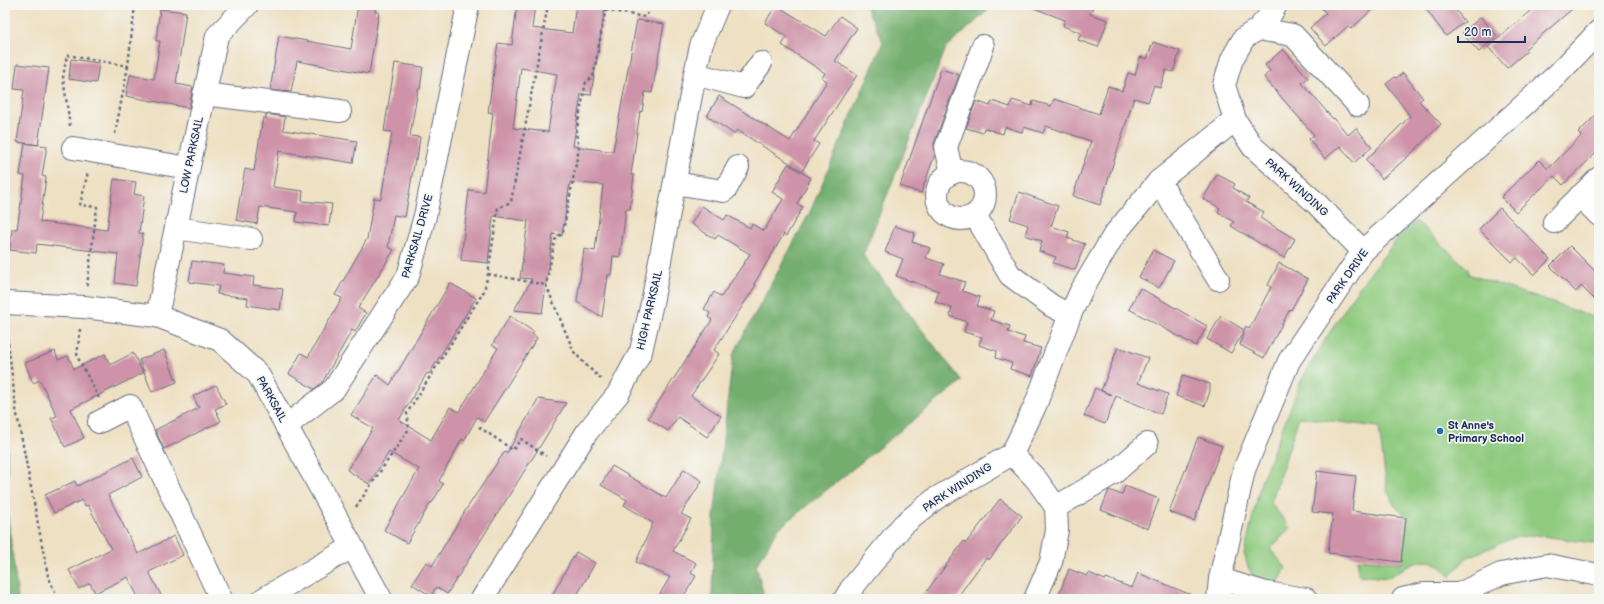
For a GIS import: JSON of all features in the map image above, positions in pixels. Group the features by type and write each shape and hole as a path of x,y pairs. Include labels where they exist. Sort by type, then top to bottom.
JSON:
{"street":[{"name":"LOW PARKSAIL","path":"157,316 217,36 246,5"},
{"name":"PARKSAIL DRIVE","path":"286,426 334,389 408,276 425,216 468,5"},
{"name":"HIGH PARKSAIL","path":"482,599 587,432 618,394 641,351 652,303 701,46 718,5"},
{"name":"PARK WINDING","path":"1276,5 1271,14 1258,29 1244,38 1232,59 1224,85 1235,120 1253,148 1316,203 1363,251"},
{"path":"1258,29 1293,35 1358,105"},
{"name":"PARK DRIVE","path":"1219,589 1244,470 1289,361 1363,251 1557,75 1598,35"},
{"path":"952,173 946,147 984,46"},
{"path":"695,74 744,87 761,63"},
{"path":"204,94 340,111"},
{"path":"1035,599 1051,562 1057,530 1056,507 1036,479 1012,454 1035,406 1070,315 1081,291 1114,235 1159,181 1235,120"},
{"path":"73,148 188,168"},
{"path":"675,183 722,191 726,189 738,167"},
{"path":"960,171 975,175 984,187 984,203 981,210 975,215 961,219 954,218 942,210 938,204 937,196 941,182 946,176 952,173 960,171"},
{"path":"1554,222 1599,178"},
{"path":"1159,181 1218,278"},
{"path":"1580,196 1599,215"},
{"path":"975,215 1010,275 1052,306 1070,315"},
{"path":"176,228 251,239"},
{"name":"PARKSAIL","path":"5,303 84,307 157,316 220,340 258,374 381,599"},
{"path":"104,419 130,406 221,599"},
{"path":"1056,507 1079,495 1114,473 1147,444"},
{"name":"PARK WINDING","path":"845,599 850,588 902,525 935,499 1012,454"},
{"path":"263,599 352,547"},
{"path":"1418,597 1458,594 1501,574 1547,565 1599,575"},
{"path":"1219,589 1266,593 1306,599"}],"path":[{"path":"112,155 128,66 135,5"},
{"path":"342,528 409,429 407,413 484,291 498,208 511,202 548,5"},
{"path":"609,5 606,10 593,77 586,82 576,133 579,148 563,232 555,240 546,285 574,352 618,394"},
{"path":"606,10 645,17 654,5"},
{"path":"104,419 77,356 97,207 80,205 90,162 73,148 63,78 67,55 128,66"},
{"path":"488,274 546,285"},
{"path":"5,319 19,424 48,576 58,599"},
{"path":"479,427 513,450 521,439 532,448"}],"green space":[{"path":"865,5 994,5 946,48 863,255 962,381 778,529 756,566 765,599 712,599 714,517 733,355 810,212 883,42"},
{"name":"St Anne's Primary School","path":"1416,221 1468,269 1468,274 1599,319 1599,544 1536,535 1513,538 1466,558 1450,577 1439,565 1426,561 1405,567 1387,578 1358,575 1358,559 1402,563 1408,517 1394,505 1387,490 1379,427 1299,417 1271,503 1290,528 1270,549 1286,568 1276,587 1253,575 1249,569 1244,554 1261,482 1301,381 1326,338 1357,290 1398,238"},
{"path":"5,404 8,418 7,510 18,599 5,599"}],"building":[{"path":"358,5 376,5 375,12 379,12 369,74 297,61 291,92 270,90 279,36 351,49"},
{"path":"517,5 535,5 532,28 572,33 576,5 605,7 591,95 581,94 573,146 613,151 637,20 664,24 652,93 645,92 642,112 640,111 631,175 634,175 630,209 626,209 620,257 613,256 611,275 608,275 602,317 577,302 584,249 595,251 603,185 570,182 562,236 553,234 542,313 514,310 532,279 520,278 528,221 493,216 488,263 461,260 469,190 484,192 493,113 488,112 498,43 512,45","holes":["521,68 557,74 548,132 513,128"]},
{"path":"776,5 826,36 840,16 857,28 835,61 857,75 814,141 819,144 802,171 737,130 734,134 707,116 719,96 790,141 827,81 822,78 825,73 782,45 787,37 765,23"},
{"path":"1031,5 1094,5 1090,14 1108,20 1098,47 1078,40 1081,33 1063,26 1065,20 1031,7"},
{"path":"1318,5 1377,5 1351,29 1348,26 1326,46 1310,28 1326,13"},
{"path":"1423,5 1452,5 1465,22 1446,36"},
{"path":"1537,5 1577,5 1525,49 1527,51 1507,68 1488,47"},
{"path":"160,9 186,12 176,84 193,87 189,108 126,96 130,75 154,79 160,41 156,41"},
{"path":"1481,17 1497,36 1479,52 1462,33"},
{"path":"1153,42 1180,51 1173,72 1166,70 1160,88 1154,85 1148,102 1134,98 1100,205 1073,196 1091,141 1046,126 1043,133 1024,127 1022,132 1005,127 1003,134 984,128 983,133 966,128 976,101 990,106 992,101 1010,107 1012,100 1032,106 1033,101 1051,106 1054,99 1099,114 1108,86 1122,91 1128,73 1135,75 1140,57 1147,59"},
{"path":"1283,49 1308,78 1302,83 1333,119 1334,118 1348,135 1356,128 1372,147 1354,163 1340,146 1325,159 1309,139 1314,135 1264,77 1270,71 1265,65"},
{"path":"71,59 99,63 96,83 69,79"},
{"path":"395,63 423,67 410,136 420,137 405,217 394,215 388,247 394,250 358,308 366,313 355,332 352,330 322,383 314,389 289,374 301,353 308,357 342,298 335,295 367,239 374,198 381,199 392,132 384,131"},
{"path":"17,64 49,68 38,145 17,142 24,90 14,89"},
{"path":"941,69 959,75 934,143 935,154 921,193 900,186"},
{"path":"1403,73 1423,98 1419,101 1441,124 1412,153 1382,179 1366,160 1410,116 1386,84"},
{"path":"1599,112 1599,153 1597,152 1563,185 1554,176 1516,212 1501,197 1539,160 1548,169 1581,136 1578,133"},
{"path":"266,114 285,117 283,130 357,141 353,163 279,151 273,187 303,191 302,201 332,204 329,226 296,222 297,212 260,207 257,224 236,220 245,169 254,171 263,118 266,118"},
{"path":"25,143 47,146 42,176 46,177 40,222 107,230 114,179 136,182 134,194 144,196 139,233 143,234 136,286 115,283 118,254 37,244 36,253 10,250 12,229 17,229 25,176 20,175"},
{"path":"788,164 811,178 797,204 803,207 786,236 784,234 754,284 756,285 714,350 719,354 691,396 721,416 707,437 678,417 668,431 648,418 712,320 708,317 710,313 704,309 714,292 721,297 750,254 718,235 715,239 691,224 702,206 724,220 727,215 750,228 752,224 764,231 783,199 772,192"},
{"path":"1217,174 1235,184 1233,188 1249,198 1246,202 1264,212 1260,218 1295,239 1284,258 1231,226 1234,222 1218,212 1220,208 1203,199"},
{"path":"1019,192 1058,206 1051,226 1069,232 1067,238 1085,244 1075,270 1053,263 1056,257 1039,251 1042,241 1025,235 1028,225 1010,219"},
{"path":"1500,208 1550,259 1534,275 1517,258 1512,262 1479,229"},
{"path":"895,226 915,233 912,242 930,248 926,258 944,264 940,274 965,282 962,291 980,297 977,306 994,311 991,320 1010,326 1008,332 1025,337 1023,343 1041,348 1032,376 1010,369 1012,363 996,358 997,351 979,345 982,337 964,332 967,322 950,316 952,308 935,302 939,291 896,276 903,259 885,252"},
{"path":"1570,246 1599,275 1599,304 1581,286 1576,292 1550,266"},
{"path":"1153,250 1174,261 1159,288 1139,277"},
{"path":"192,261 224,265 223,273 254,277 253,285 283,289 280,310 247,305 248,298 217,294 219,286 189,282"},
{"path":"1279,263 1308,279 1264,358 1240,345 1244,331 1231,353 1207,339 1221,316 1244,330 1246,326 1249,329 1271,287 1268,285"},
{"path":"450,283 476,298 429,374 427,373 399,420 431,440 450,407 459,412 498,348 492,345 510,316 534,332 532,334 537,338 484,422 477,417 464,441 462,439 439,481 443,484 407,543 384,530 419,469 389,452 369,484 347,470 373,428 351,415 377,375 390,385"},
{"path":"1140,288 1207,326 1196,346 1129,309"},
{"path":"1118,347 1148,358 1138,383 1168,394 1161,414 1116,396 1105,424 1084,416 1095,388 1101,391"},
{"path":"164,350 177,382 152,392 139,360"},
{"path":"55,351 58,360 68,356 74,369 105,354 110,365 133,353 143,373 71,409 84,438 65,447 51,418 57,416 40,380 33,383 25,363"},
{"path":"1183,375 1210,384 1210,391 1205,406 1176,396"},
{"path":"216,385 226,404 215,409 221,421 164,449 155,430 199,408 193,396"},
{"path":"538,399 566,403 447,594 436,587 431,596 412,584 426,562 432,566 465,511 505,451 507,453"},
{"path":"1198,437 1222,446 1194,521 1169,512"},
{"path":"133,458 142,477 108,495 138,554 174,536 183,555 149,572 163,599 139,599 128,577 95,593 90,583 79,589 69,570 111,549 88,505 85,506 82,500 54,513 45,495 75,481 77,486"},
{"path":"612,466 666,498 684,469 702,481 681,514 691,519 673,551 696,563 691,573 696,576 682,599 657,599 670,577 636,562 653,523 624,505 627,500 601,485"},
{"path":"1317,471 1356,476 1352,511 1406,518 1401,562 1328,553 1333,514 1312,512"},
{"path":"1125,486 1159,499 1148,529 1101,510 1109,490 1122,495"},
{"path":"1000,499 1022,516 989,560 986,558 956,599 921,599 964,541 966,543"},
{"path":"576,552 595,563 575,599 550,599"},
{"path":"1069,569 1087,576 1089,573 1105,580 1106,578 1132,588 1138,573 1201,599 1057,599"}],"place":[{"name":"St Anne's Primary School","path":"1440,431"}]}
